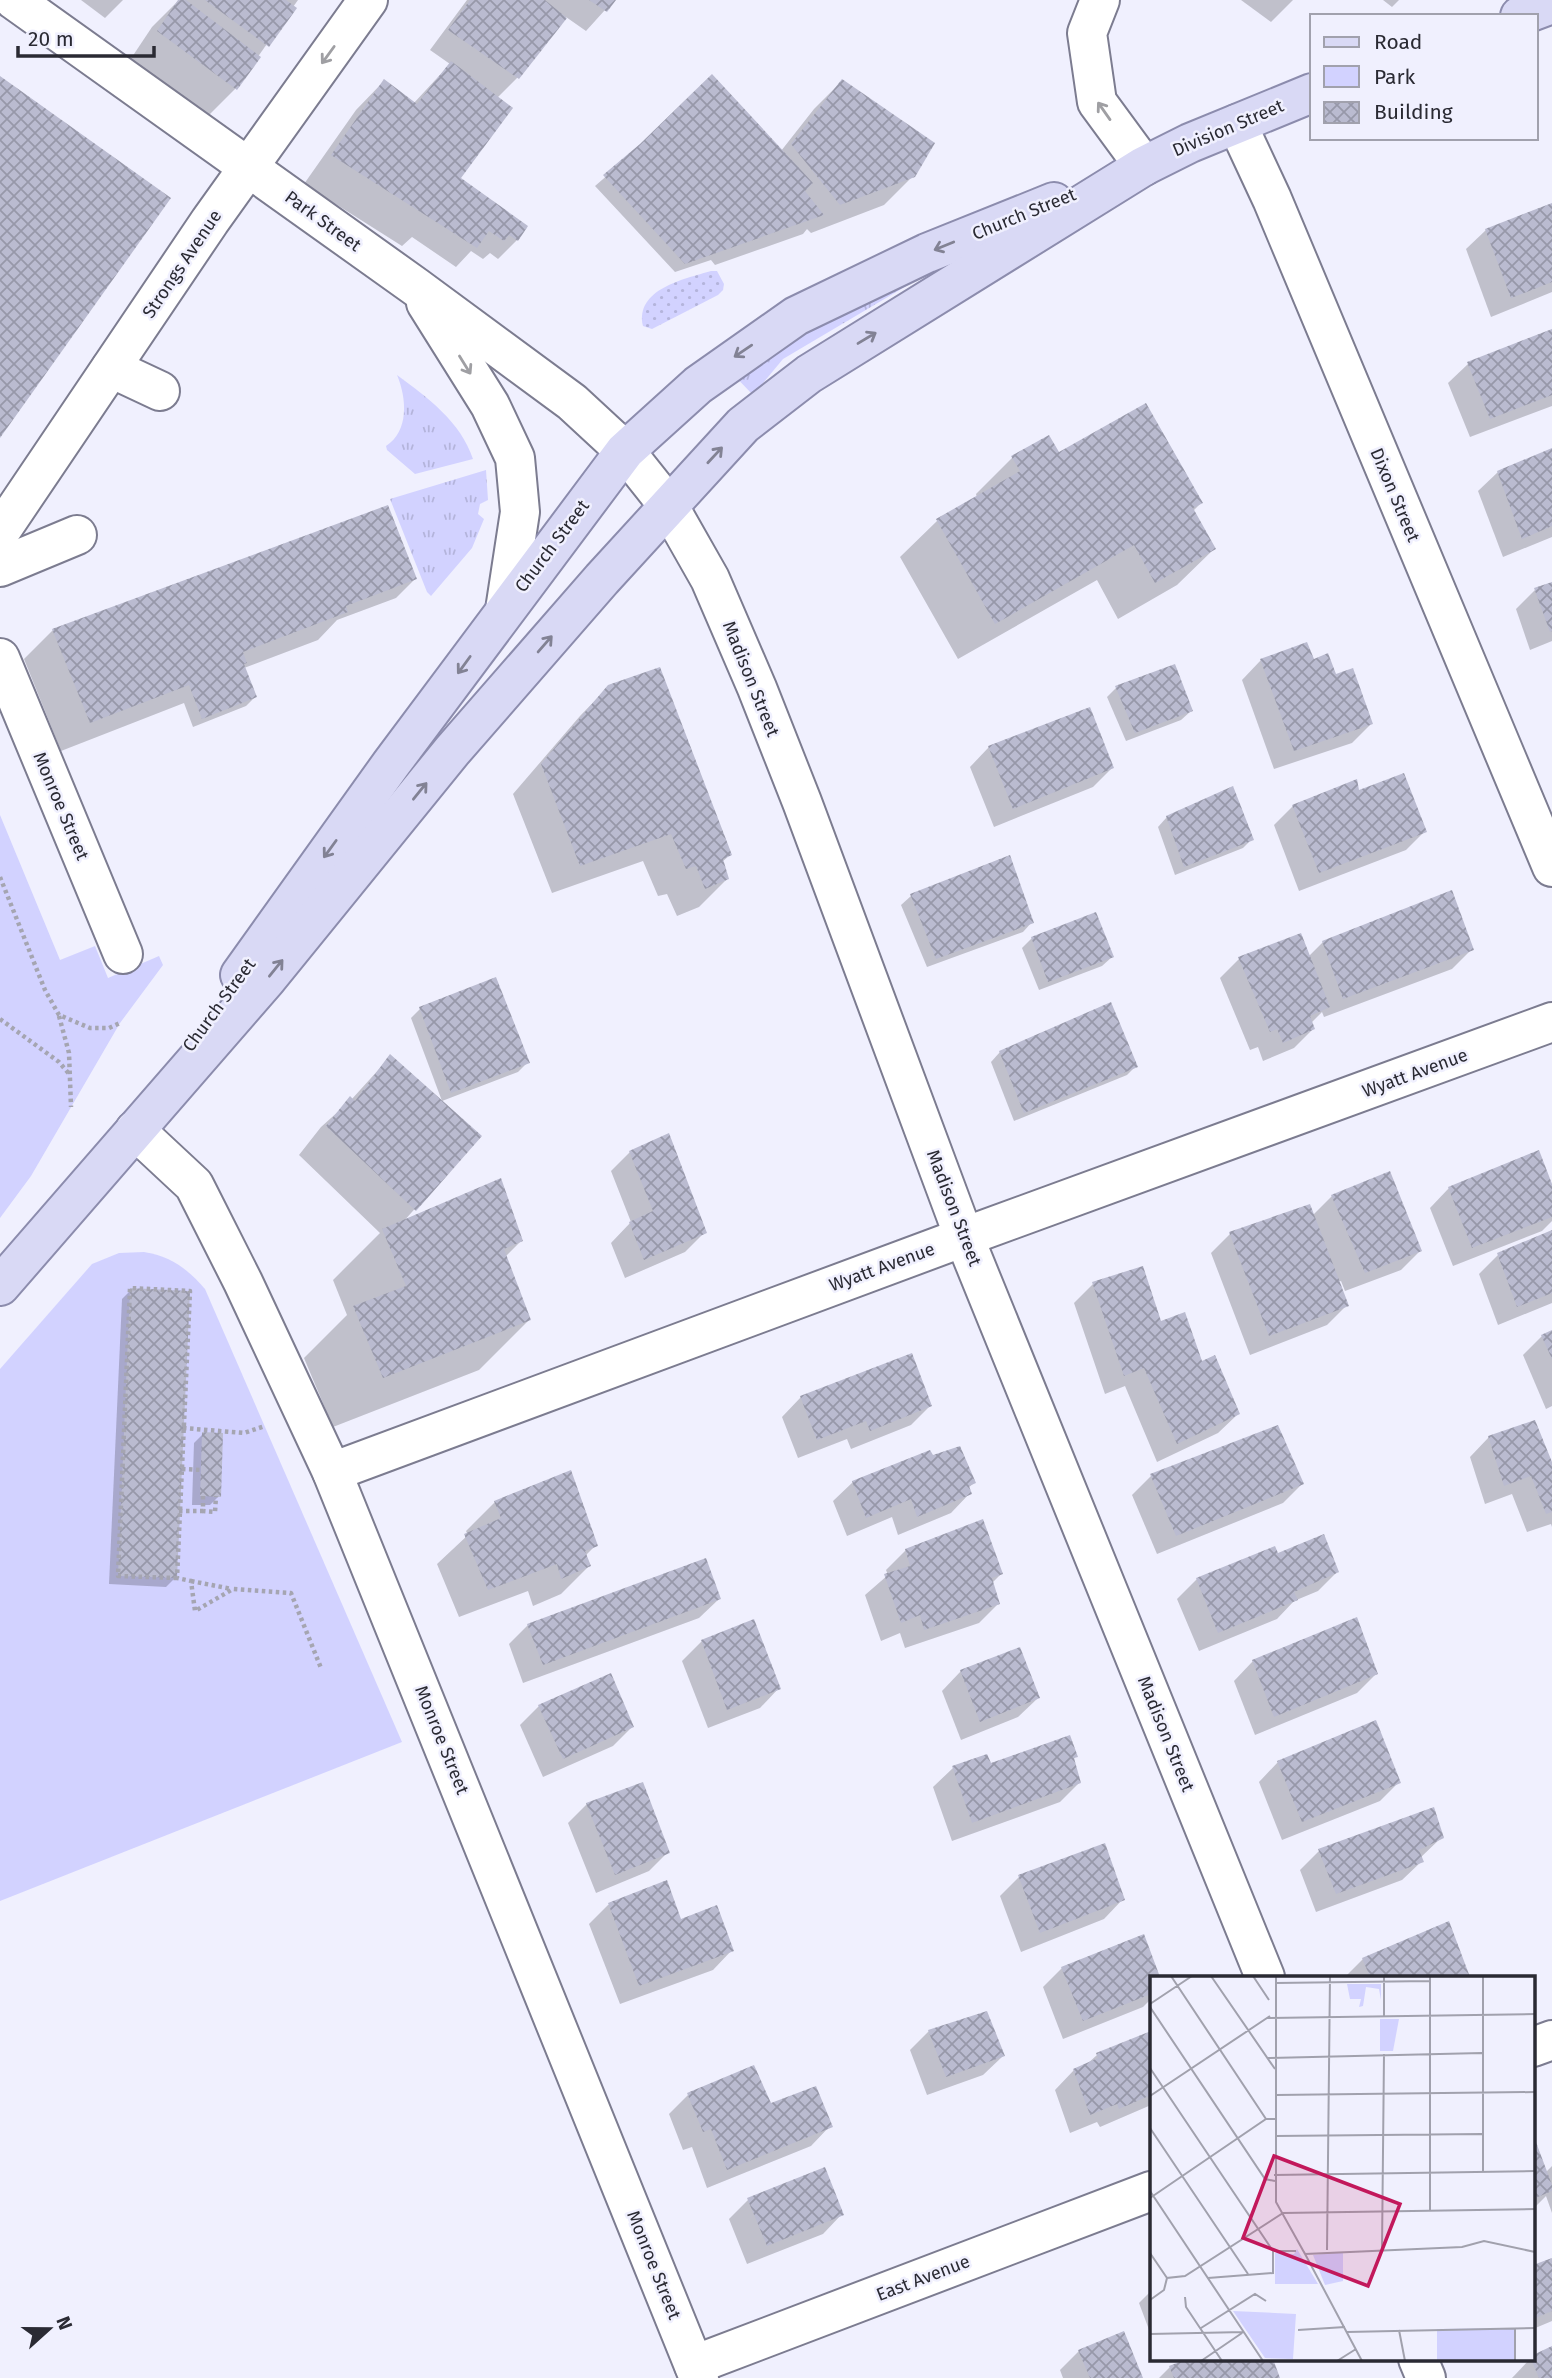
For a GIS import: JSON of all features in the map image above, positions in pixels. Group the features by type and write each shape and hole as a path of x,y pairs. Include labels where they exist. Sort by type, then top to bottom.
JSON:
{"main road":[{"path":"1525,14 1552,4"},
{"name":"Division Street","path":"1144,166 1189,143 1310,94"},
{"name":"Church Street","path":"135,1130 176,1064 383,775 625,451 698,385 796,316 927,253 1144,166"},
{"name":"Church Street","path":"0,1286 266,980 452,751 668,505 743,425 809,374 1144,166"}],"street":[{"name":"Park Street","path":"14,0 416,287 572,402 625,451"},
{"name":"Strongs Avenue","path":"0,532 249,167 369,0"},
{"path":"1100,0 1087,33 1097,102 1144,166"},
{"name":"Dixon Street","path":"1237,124 1272,199 1552,867"},
{"path":"416,287 490,405 515,458 520,512 505,610"},
{"path":"111,368 160,391"},
{"name":"Madison Street","path":"625,451 668,505 710,579 757,688 964,1237 1265,1976"},
{"path":"0,567 77,535"},
{"name":"Monroe Street","path":"0,658 123,954"},
{"name":"Wyatt Avenue","path":"332,1472 1552,1022"},
{"name":"Monroe Street","path":"135,1130 194,1185 243,1282 332,1472 697,2371"},
{"path":"1534,2048 1552,2040"},
{"name":"East Avenue","path":"697,2371 1150,2191"},
{"path":"1418,2360 1426,2378"}],"path":[{"path":"0,877 45,990 59,1015 69,1053 71,1107"},
{"path":"59,1015 90,1028 109,1028 120,1023"},
{"path":"0,1019 59,1062 71,1077"},
{"path":"177,1578 190,1291 130,1288 118,1576 177,1578 233,1589 291,1593 321,1668"},
{"path":"183,1428 244,1433 266,1426"},
{"path":"182,1469 202,1471"},
{"path":"203,1511 204,1496"},
{"path":"179,1511 215,1512 216,1496"},
{"path":"191,1581 195,1611 233,1589"}],"green space":[{"path":"717,271 724,284 718,295 652,329 643,326 646,303 654,294 676,282"},
{"path":"930,272 783,359 753,395 728,369"},
{"path":"397,375 431,401 452,422 473,459 415,474 387,450 386,446 399,432 404,414 403,394"},
{"path":"486,470 488,500 480,504 478,514 484,519 472,548 431,596 427,592 390,499"},
{"path":"0,815 60,960 95,946 108,978 159,956 163,965 120,1023 31,1176 0,1218"},
{"path":"144,1252 178,1264 205,1289 402,1742 0,1901 0,1369 92,1264 119,1253"}],"building":[{"path":"178,0 186,0 261,57 237,90 157,31"},
{"path":"205,0 286,0 297,8 269,47"},
{"path":"470,0 545,0 567,18 519,79 448,30"},
{"path":"589,0 616,0 607,12"},
{"path":"451,61 513,108 461,178 528,226 518,241 509,235 504,241 489,231 477,248 331,155 384,79 417,104"},
{"path":"712,74 813,183 805,191 824,215 685,264 603,175 640,144"},
{"path":"0,76 171,198 0,438"},
{"path":"842,79 935,143 915,177 840,205 791,144"},
{"path":"1552,203 1552,282 1511,298 1485,229"},
{"path":"1552,329 1552,395 1490,419 1467,362"},
{"path":"1146,403 1203,503 1193,508 1216,549 1155,583 1134,545 995,624 936,519 1020,471 1011,456 1049,435 1059,452"},
{"path":"1552,448 1552,526 1522,539 1497,471"},
{"path":"388,505 417,579 346,606 348,612 243,652 247,663 244,664 257,697 202,719 189,685 90,723 52,629"},
{"path":"1552,582 1552,631 1550,632 1534,588"},
{"path":"1307,642 1314,659 1328,653 1336,674 1353,668 1373,724 1294,751 1260,659"},
{"path":"1175,664 1193,711 1135,733 1115,686"},
{"path":"660,667 732,855 723,859 729,879 705,889 696,866 686,869 671,834 580,866 541,764 608,685"},
{"path":"1090,707 1114,768 1013,809 988,746"},
{"path":"1404,773 1427,832 1319,873 1292,805 1357,779 1359,790"},
{"path":"1233,786 1254,840 1184,867 1166,816"},
{"path":"1010,855 1034,923 936,959 910,894"},
{"path":"1452,890 1474,950 1343,999 1322,941"},
{"path":"1096,912 1114,957 1048,982 1031,937"},
{"path":"1301,933 1330,1007 1310,1016 1315,1029 1283,1043 1277,1029 1270,1032 1238,957"},
{"path":"496,977 530,1063 451,1093 419,1007"},
{"path":"1111,1002 1138,1067 1024,1113 999,1051"},
{"path":"390,1054 482,1136 416,1211 326,1126 350,1096 355,1101"},
{"path":"669,1133 707,1233 644,1260 629,1222 653,1211 629,1151"},
{"path":"1539,1150 1552,1184 1552,1217 1472,1248 1448,1187"},
{"path":"1390,1171 1422,1251 1365,1273 1331,1195"},
{"path":"501,1178 523,1241 504,1249 531,1320 383,1378 353,1306 406,1286 382,1229"},
{"path":"1310,1204 1349,1306 1269,1336 1229,1232"},
{"path":"1552,1230 1552,1293 1517,1307 1497,1253"},
{"path":"1143,1266 1161,1321 1185,1312 1202,1361 1215,1355 1240,1414 1177,1444 1144,1368 1124,1376 1092,1282"},
{"path":"130,1288 190,1291 177,1578 118,1576"},
{"path":"1552,1330 1552,1359 1541,1335"},
{"path":"912,1353 932,1406 870,1431 866,1421 817,1440 800,1396"},
{"path":"1535,1420 1552,1462 1552,1512 1546,1514 1531,1476 1504,1486 1488,1436"},
{"path":"1278,1425 1304,1484 1176,1536 1150,1474"},
{"path":"202,1432 223,1433 221,1497 200,1496"},
{"path":"960,1446 976,1483 969,1486 972,1494 917,1517 911,1499 866,1518 852,1481 930,1450 933,1455"},
{"path":"571,1470 598,1546 585,1551 591,1566 561,1579 557,1564 488,1590 464,1534 501,1518 494,1501"},
{"path":"983,1519 1003,1574 992,1578 1000,1604 924,1630 920,1615 901,1623 884,1574 910,1566 905,1549"},
{"path":"1324,1534 1339,1572 1294,1592 1298,1600 1218,1633 1196,1578 1275,1546 1278,1553"},
{"path":"706,1558 721,1599 543,1665 527,1624"},
{"path":"1357,1617 1378,1674 1274,1717 1252,1660"},
{"path":"754,1619 781,1689 727,1710 701,1640"},
{"path":"1020,1647 1040,1698 980,1722 960,1670"},
{"path":"611,1673 634,1727 563,1759 538,1705"},
{"path":"1376,1720 1401,1783 1302,1822 1277,1761"},
{"path":"1070,1735 1078,1757 1074,1758 1081,1783 972,1823 952,1766 987,1754 991,1763"},
{"path":"643,1782 670,1853 615,1875 586,1803"},
{"path":"1434,1807 1444,1838 1419,1850 1424,1862 1336,1894 1318,1849"},
{"path":"1105,1843 1125,1900 1040,1933 1018,1875"},
{"path":"667,1880 681,1919 717,1905 734,1951 639,1986 608,1903"},
{"path":"1449,1921 1470,1976 1370,1976 1362,1958"},
{"path":"1144,1934 1160,1976 1150,1976 1150,1994 1083,2021 1061,1967"},
{"path":"987,2011 1005,2056 946,2077 928,2030"},
{"path":"1150,2031 1150,2095 1119,2109 1117,2104 1090,2115 1073,2069 1098,2058 1096,2053"},
{"path":"754,2065 771,2103 816,2086 833,2127 727,2170 711,2129 703,2132 687,2093"},
{"path":"1534,2137 1552,2185 1552,2191 1534,2199"},
{"path":"825,2167 844,2215 767,2246 747,2198"},
{"path":"1552,2258 1552,2311 1534,2319 1534,2265"},
{"path":"1124,2331 1143,2378 1090,2378 1078,2350"},
{"path":"1552,2346 1552,2378 1539,2378 1531,2360 1534,2360 1534,2355"},
{"path":"1184,2360 1273,2360 1280,2378 1174,2378 1169,2366"}]}
